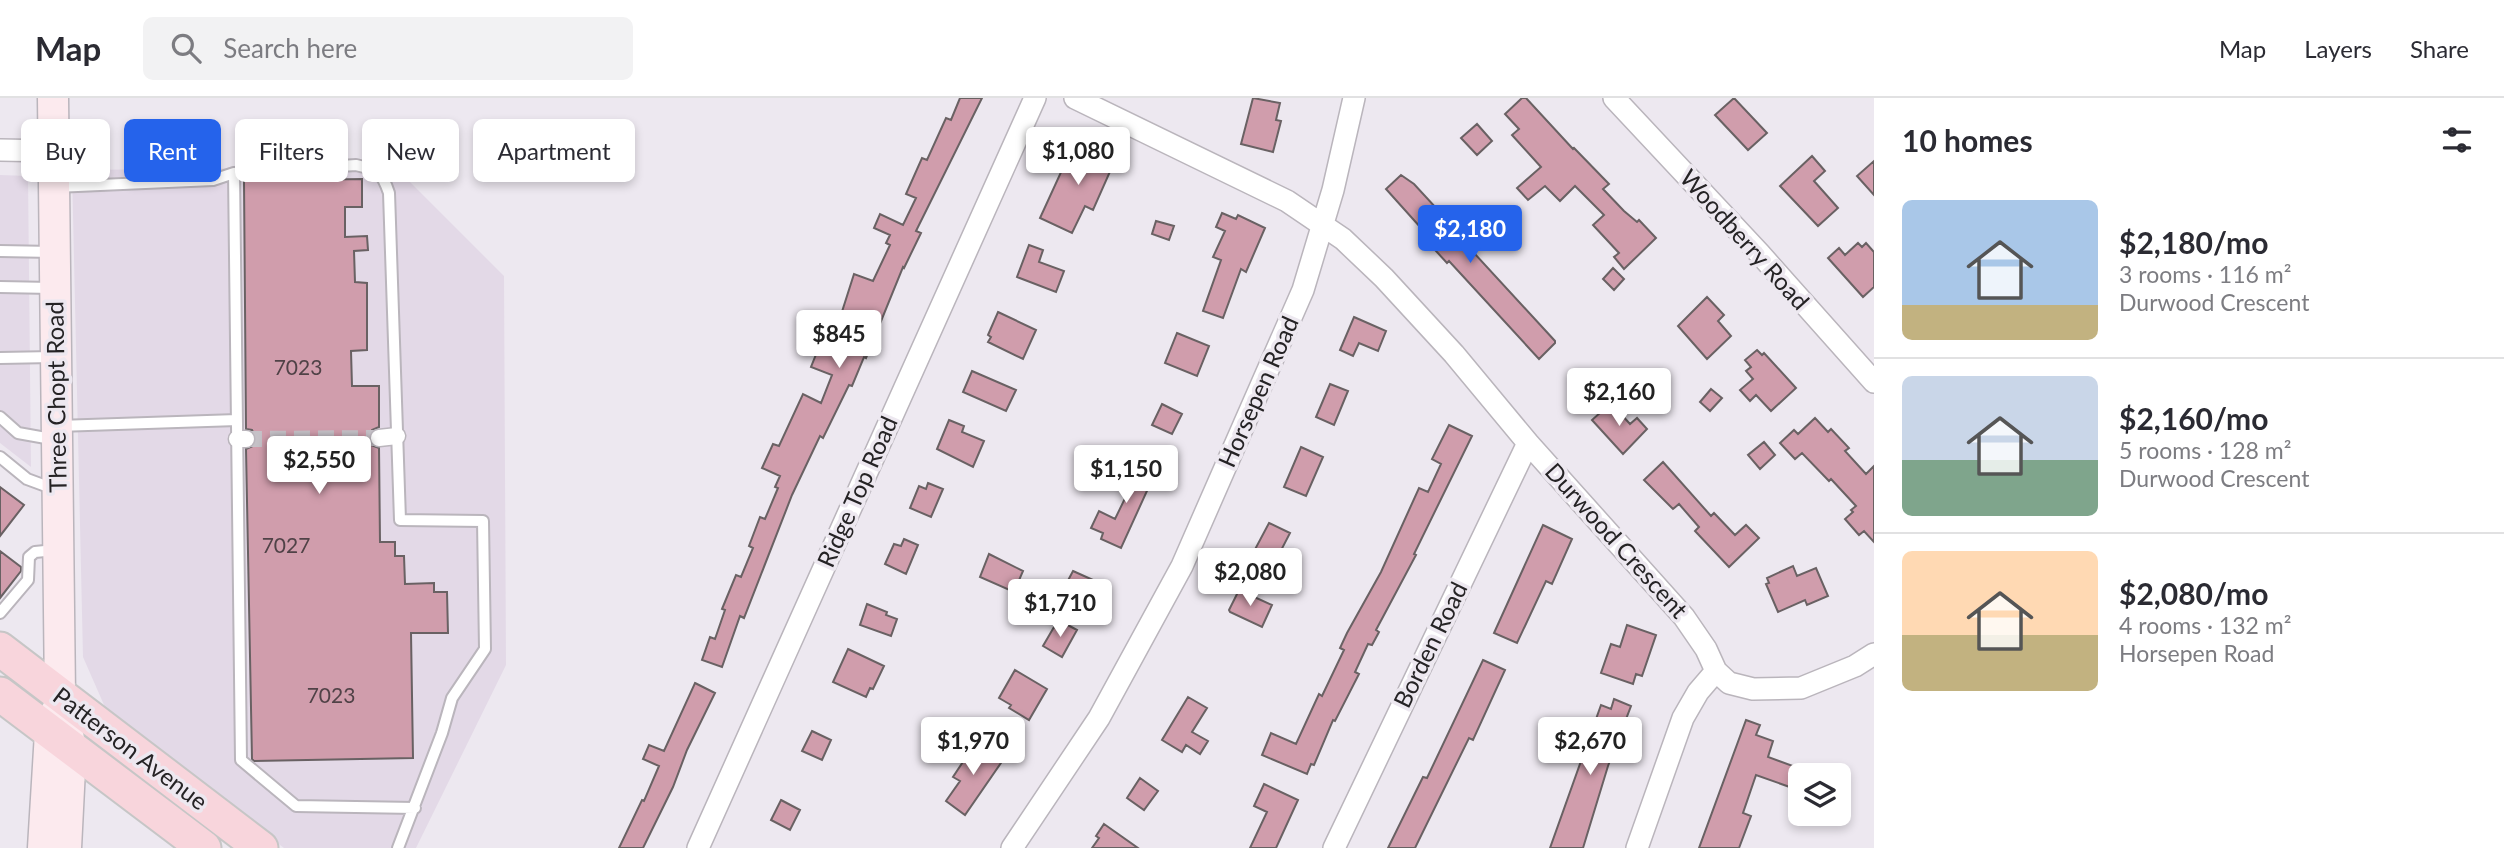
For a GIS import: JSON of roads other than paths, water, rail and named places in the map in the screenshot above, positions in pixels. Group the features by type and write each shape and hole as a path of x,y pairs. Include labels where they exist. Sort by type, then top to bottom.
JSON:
{"main road":[{"name":"Three Chopt Road","path":"53,98 53,119"},
{"name":"Three Chopt Road","path":"53,182 60,741 66,848"},
{"name":"Patterson Avenue","path":"0,649 261,848"},
{"name":"Patterson Avenue","path":"0,694 204,848"},
{"name":"Three Chopt Road","path":"43,848 60,741"}],"street":[{"name":"Ridge Top Road","path":"698,848 1035,98"},
{"name":"Durwood Crescent","path":"1075,98 1287,201 1343,239 1384,278 1454,354 1528,443 1684,617 1706,649 1716,671"},
{"name":"Horsepen Road","path":"1012,848 1099,718 1182,566 1303,290 1323,225 1354,98"},
{"name":"Woodberry Road","path":"1614,98 1760,254 1874,382"},
{"path":"0,150 21,150"},
{"path":"379,438 397,436"},
{"name":"Borden Road","path":"1334,848 1528,443"},
{"path":"1637,848 1684,718 1698,692 1716,671 1729,683 1753,689 1801,688 1855,666 1874,654"}],"lane":[{"path":"53,188 213,180 234,173 356,165 374,169 384,178 389,193 400,520 483,521 485,649 452,698 442,733 398,848"},
{"path":"234,173 237,420 242,439 241,760 296,806 415,808"},
{"path":"0,251 54,252"},
{"path":"0,286 55,288"},
{"path":"0,358 56,357"},
{"path":"0,417 18,433 57,433 237,420"},
{"path":"0,457 27,479 58,490"},
{"path":"0,614 28,580 29,557 35,552 59,550"}],"tunnel":[{"path":"246,439 379,438"}]}
